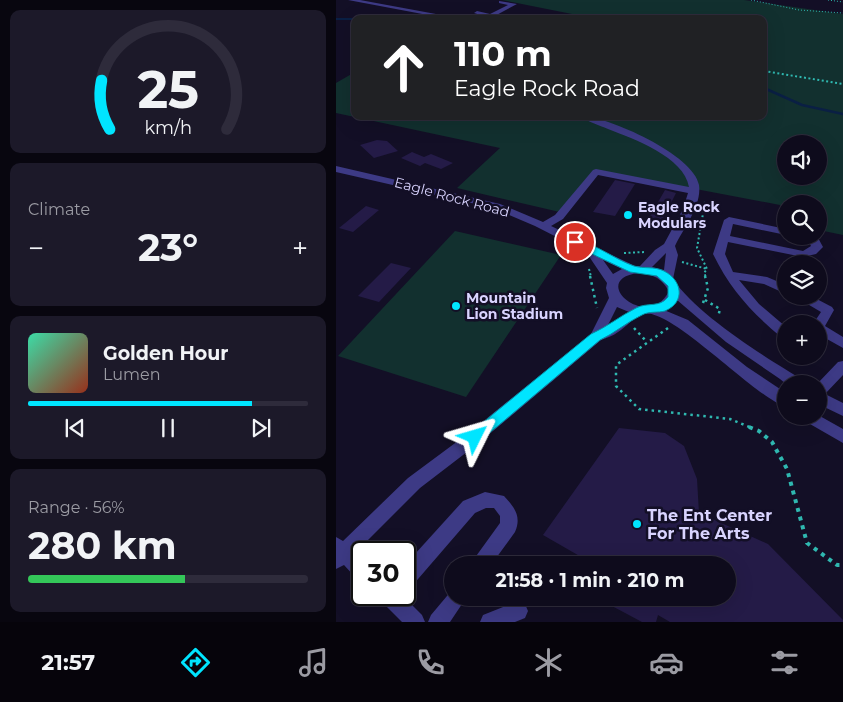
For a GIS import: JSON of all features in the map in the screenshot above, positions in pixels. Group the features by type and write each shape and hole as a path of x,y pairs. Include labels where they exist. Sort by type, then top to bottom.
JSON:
{"street":[{"path":"351,0 438,15"},
{"path":"493,15 514,4 501,2"},
{"path":"393,7 406,3"},
{"path":"477,13 486,15"},
{"path":"593,120 674,158 689,173 693,180 693,191 689,207 669,246 638,270 618,277 613,283"},
{"name":"Eagle Rock Road","path":"336,169 477,201 515,213 589,249 638,270 652,271 668,278"},
{"path":"544,226 559,217 596,172 693,191"},
{"path":"777,230 729,220 719,254 741,294 762,316 777,327"},
{"path":"724,238 803,254 812,252 817,247 816,245"},
{"path":"669,246 672,255 668,278 675,291 720,329 785,375"},
{"name":"Eagle Rock Road","path":"589,249 613,283 612,290 615,297"},
{"path":"729,275 767,281 777,286"},
{"path":"351,561 339,552 414,483 475,437 596,337 646,310 670,303 675,291"},
{"path":"596,337 601,323 611,310 615,297 630,308 646,310 679,320 742,371 777,395"},
{"path":"818,305 828,310 826,315"},
{"path":"827,335 843,343"},
{"path":"827,383 843,366"},
{"path":"827,402 843,410"},
{"path":"822,425 843,438"},
{"path":"416,567 469,507 485,500 498,501 509,513 509,526 487,556"},
{"path":"400,606 415,622"},
{"path":"438,622 450,606"},
{"path":"490,622 518,611"}],"path":[{"path":"752,0 799,10 843,13"},
{"path":"828,0 843,2"},
{"path":"767,71 843,84"},
{"path":"704,197 697,248 707,269"},
{"path":"589,249 598,310 601,312"},
{"path":"622,254 637,251 649,252"},
{"path":"678,261 707,269"},
{"path":"702,305 708,294 709,286 704,273 707,269"},
{"path":"705,300 720,309"},
{"path":"679,320 616,364 616,386 639,409 730,419 765,436 772,442 787,469 807,543 836,565 843,565"},
{"path":"624,321 648,342"}],"green space":[{"path":"502,0 744,0 843,14 843,235 827,232 827,195 777,195 777,204 601,171 564,213 457,188 500,148 369,120 767,120 767,15 573,15"},
{"path":"351,74 351,116 336,113 336,83"},
{"name":"Mountain Lion Stadium","path":"455,231 561,255 466,397 338,356"}],"building":[{"path":"377,140 387,141 398,151 374,158 360,145"},
{"path":"412,152 424,157 431,154 453,163 441,169 425,163 420,166 401,158"},
{"path":"615,180 635,184 615,216 593,212"},
{"path":"665,190 676,193 665,215 658,226 646,223"},
{"path":"366,206 379,210 353,232 339,228"},
{"path":"391,263 411,268 379,302 358,296"},
{"name":"The Ent Center For The Arts","path":"619,428 665,433 684,446 697,479 699,513 768,544 843,622 670,622 658,615 656,622 642,622 612,606 736,606 736,556 580,556 543,535"}],"waterway":[{"path":"336,19 351,19"},
{"path":"767,89 802,105 843,114"}],"place":[{"name":"Eagle Rock Modulars","path":"628,215"},
{"name":"Mountain Lion Stadium","path":"456,306"},
{"name":"The Ent Center For The Arts","path":"637,524"}],"route":[{"path":"475,437 596,337 612,330 640,310 662,308 670,303 674,297 673,284 661,274 652,271 634,270 575,242"}]}
